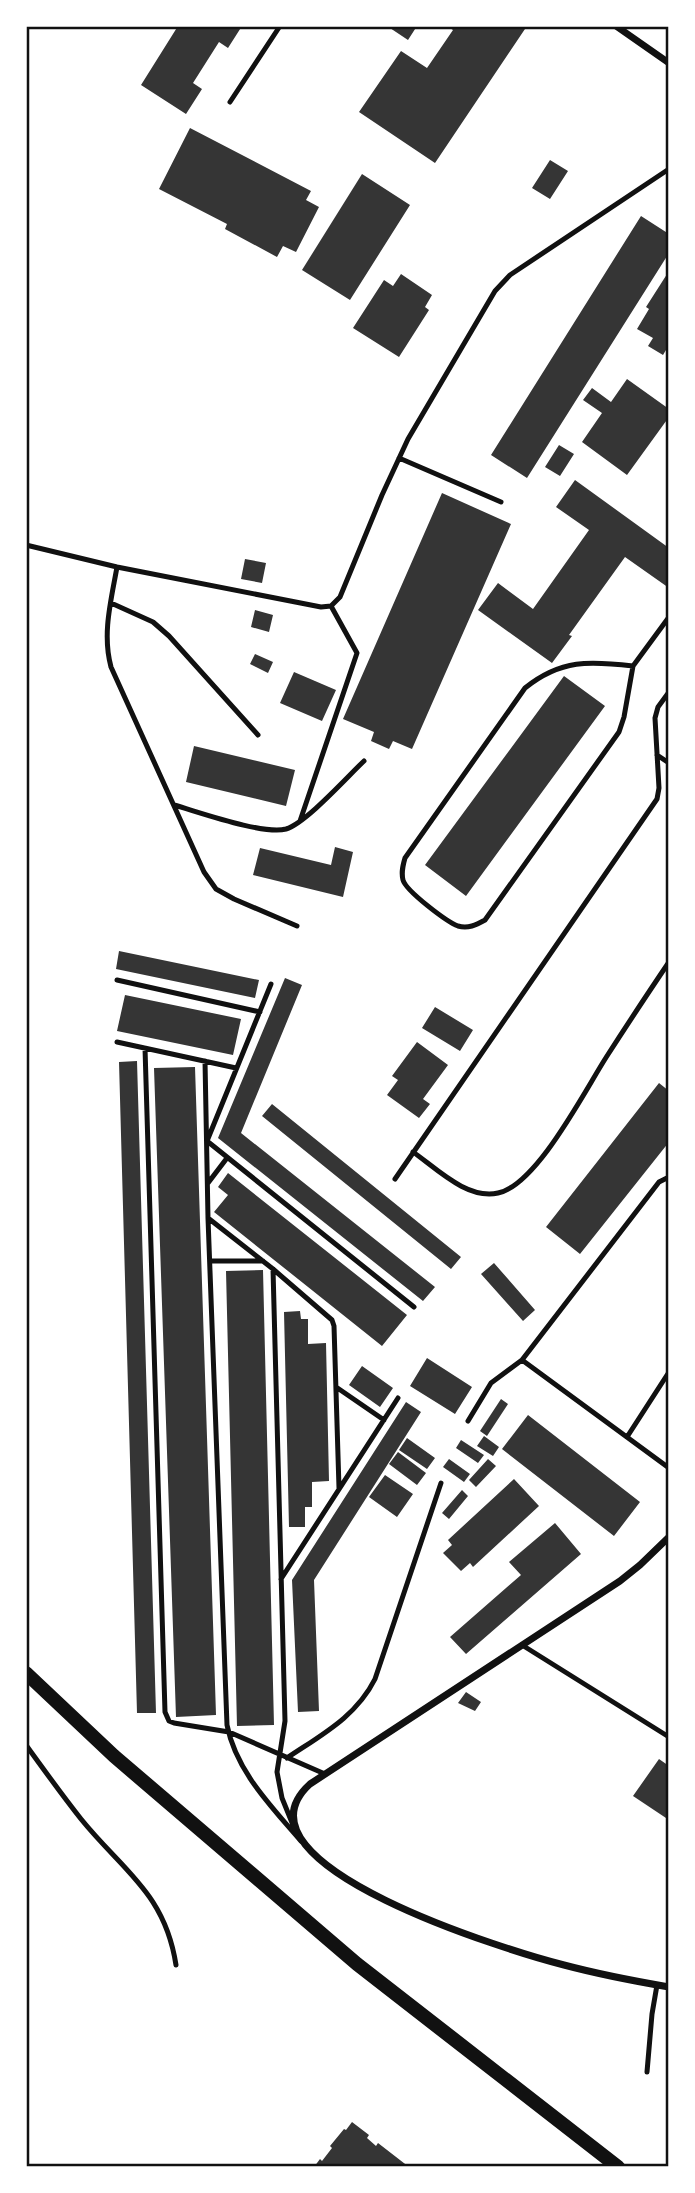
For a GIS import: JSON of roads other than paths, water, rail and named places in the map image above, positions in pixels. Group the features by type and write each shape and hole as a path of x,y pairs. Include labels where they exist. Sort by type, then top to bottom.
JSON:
{"main road":[{"path":"26,1673 114,1756 357,1964 618,2167"}],"street":[{"path":"616,26 669,63"},
{"path":"669,1537 620,1581 302,1791 296,1800 293,1818 301,1841 312,1854 342,1878 385,1900 439,1923 562,1965 669,1987"}],"lane":[{"path":"230,102 280,26"},
{"path":"26,545 117,567 321,607 331,606 340,597 399,458 424,409 502,283 669,169"},
{"path":"399,458 501,502"},
{"path":"117,567 106,632 106,650 111,667 204,872 216,889 234,900 298,926"},
{"path":"111,603 152,622 169,636 258,735"},
{"path":"300,821 357,653 331,606"},
{"path":"633,666 592,661 575,663 536,679 526,688 405,858 402,870 407,889 456,925 467,927 485,920 619,732 633,666 669,617"},
{"path":"395,1179 657,799 659,788 655,718 658,707 669,692"},
{"path":"657,754 669,763"},
{"path":"174,805 261,828 286,829 300,821 364,761"},
{"path":"413,1152 468,1190 483,1194 498,1193 511,1188 537,1164 669,962"},
{"path":"117,980 260,1012"},
{"path":"207,1141 271,984"},
{"path":"117,1042 236,1068"},
{"path":"145,1048 165,1712 169,1721 174,1723 229,1732 325,1774"},
{"path":"205,1061 226,1714 229,1732 253,1783 301,1841"},
{"path":"207,1141 414,1307"},
{"path":"208,1183 228,1158"},
{"path":"468,1421 491,1383 522,1360 659,1182 669,1177"},
{"path":"208,1218 274,1269 332,1320 339,1488"},
{"path":"210,1261 263,1261"},
{"path":"274,1269 285,1721 279,1754 278,1785 295,1829"},
{"path":"522,1360 669,1468"},
{"path":"627,1437 669,1372"},
{"path":"336,1387 384,1420"},
{"path":"281,1579 398,1398"},
{"path":"287,1758 348,1717 367,1694 375,1679 441,1483"},
{"path":"522,1645 669,1737"},
{"path":"26,1745 82,1819 147,1891 166,1927 176,1965"},
{"path":"647,2072 657,1985"}]}
